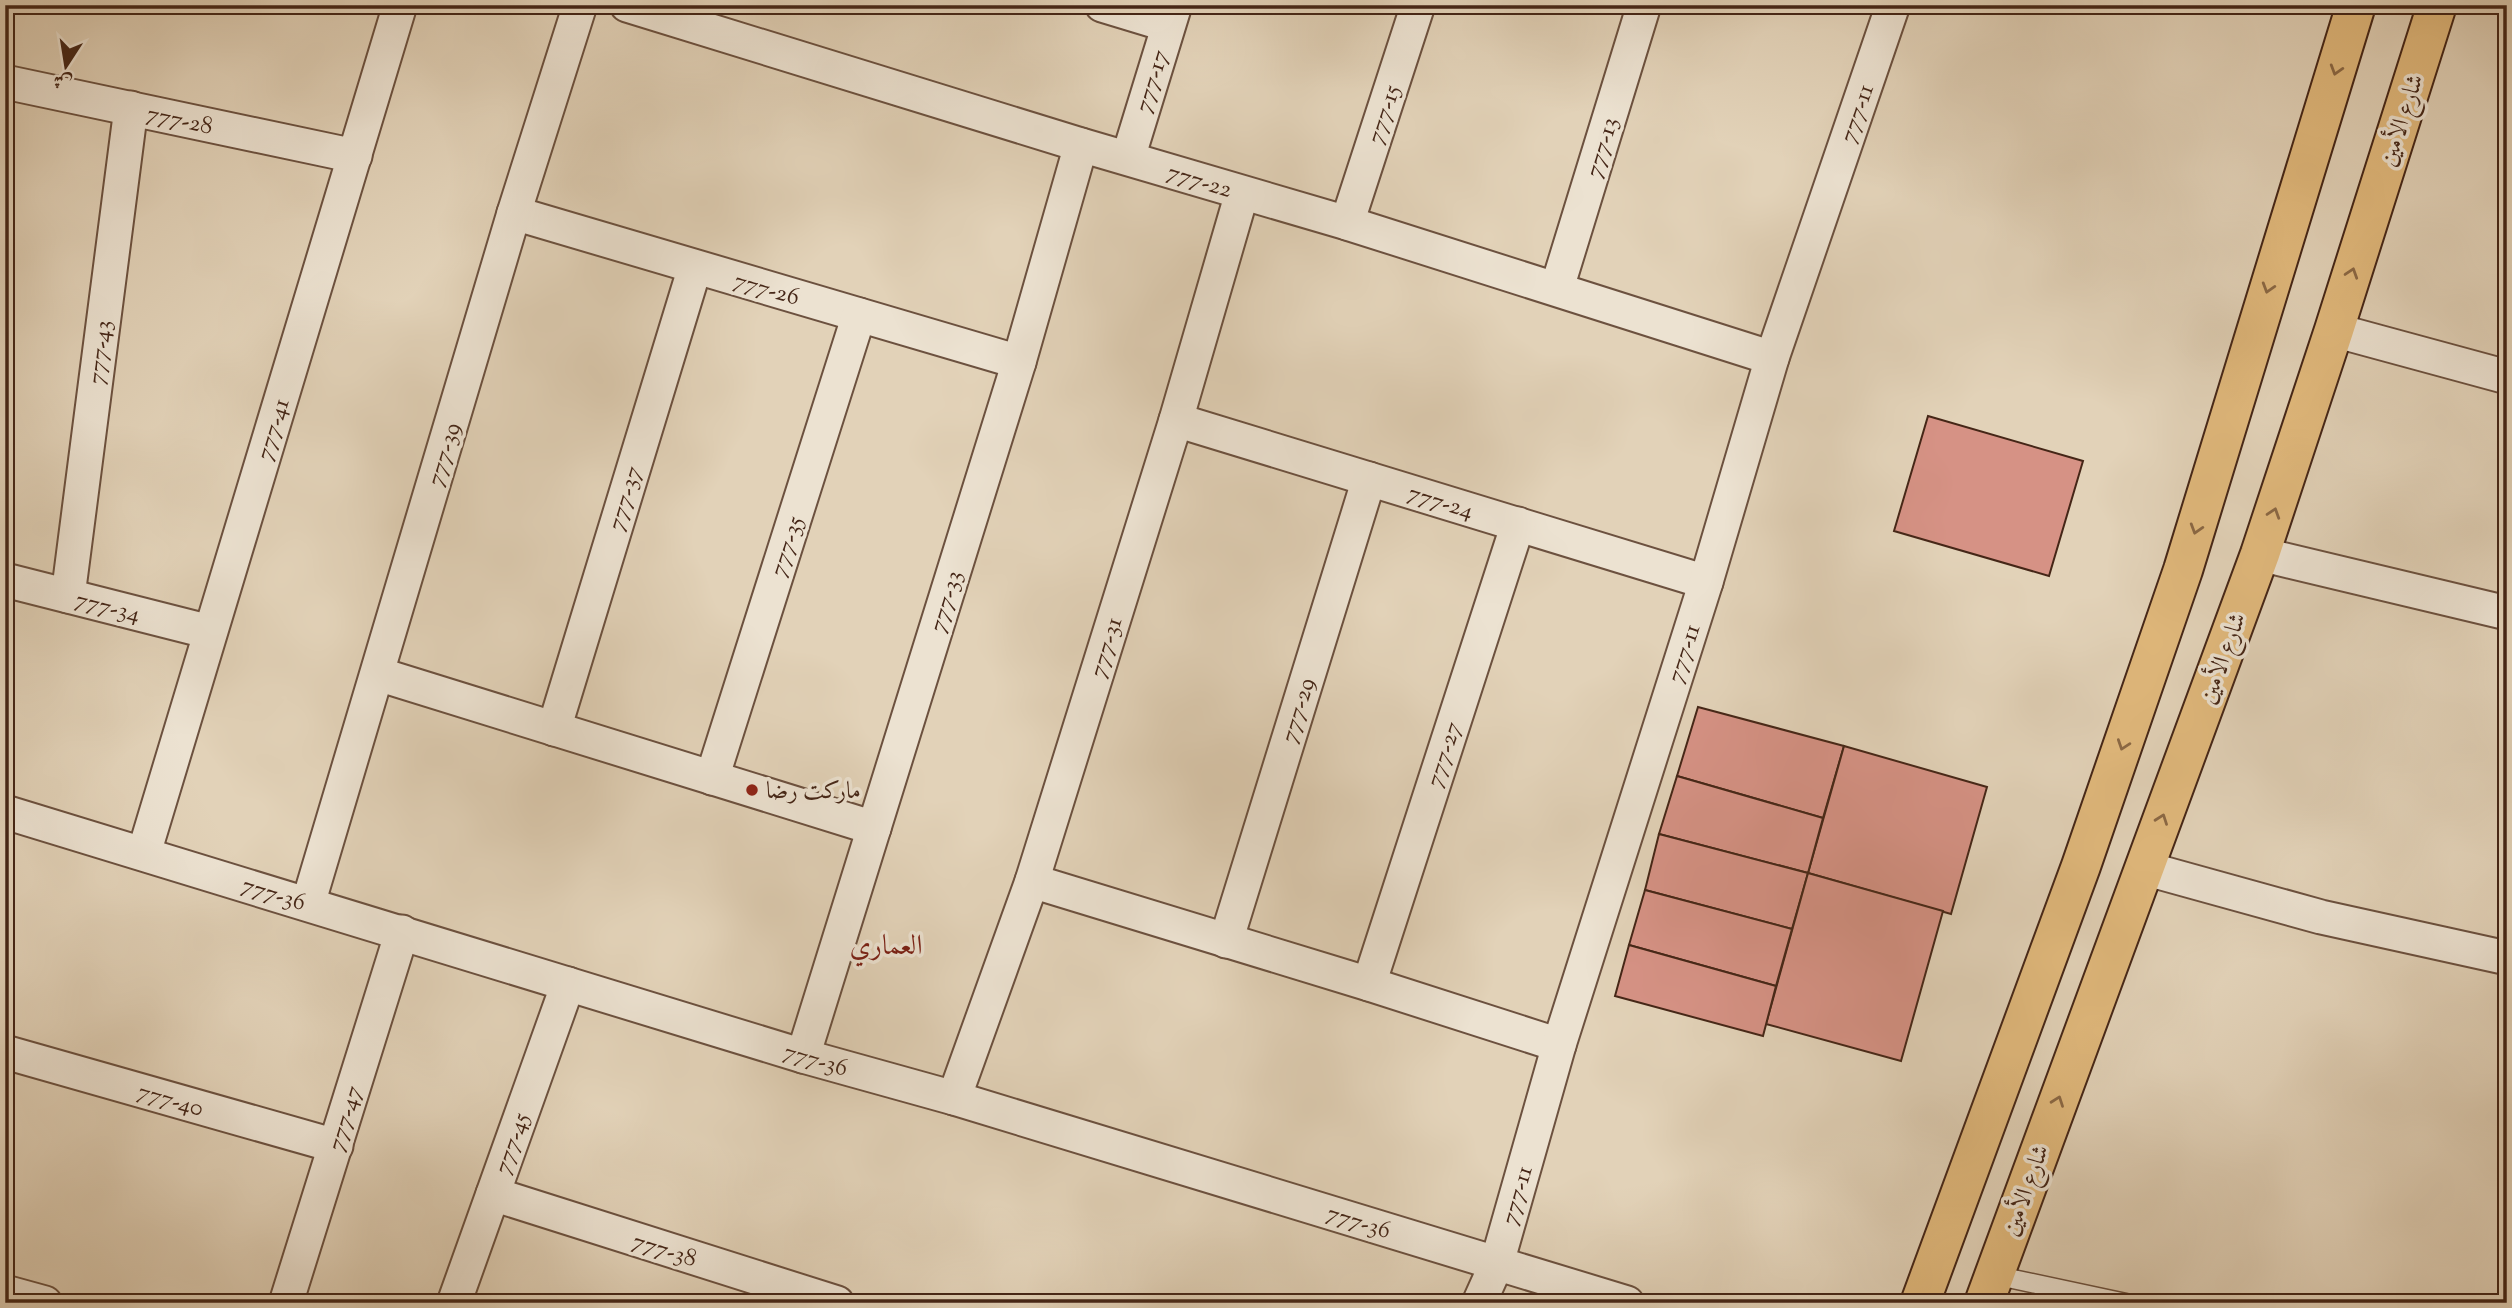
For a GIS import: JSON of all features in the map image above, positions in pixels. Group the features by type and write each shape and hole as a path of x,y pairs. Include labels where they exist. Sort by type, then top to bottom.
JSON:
{"main road":[{"path":"1920,1303 2081,866 2183,570 2356,5"},
{"name":"شارع الأمين","path":"1989,1289 2260,554 2437,5"}],"street":[{"name":"777-41","path":"144,853 400,5"},
{"name":"777-39","path":"308,904 514,214 580,5"},
{"name":"777-22","path":"627,5 1081,145 1347,223 1772,358"},
{"path":"1102,5 1171,15"},
{"name":"777-15","path":"1347,223 1418,5"},
{"name":"777-13","path":"1557,288 1644,5"},
{"name":"777-11","path":"1479,1303 1497,1263 1559,1045 1706,582 1772,358 1893,5"},
{"name":"777-17","path":"1128,158 1171,15"},
{"name":"777-28","path":"5,82 355,156"},
{"name":"777-43","path":"68,596 131,108"},
{"name":"777-33","path":"803,1056 1019,362 1081,145"},
{"name":"777-31","path":"954,1098 1032,881 1176,420 1242,193"},
{"name":"777-26","path":"514,214 1019,362"},
{"name":"777-37","path":"554,729 695,267"},
{"name":"777-35","path":"712,778 859,315"},
{"path":"2334,330 2507,377"},
{"name":"777-24","path":"1176,420 1706,582"},
{"name":"777-29","path":"1226,941 1368,479"},
{"name":"777-27","path":"1369,984 1518,524"},
{"path":"2260,554 2507,613"},
{"name":"777-34","path":"5,580 210,632"},
{"path":"378,674 874,828"},
{"name":"777-36","path":"5,812 803,1056 954,1098 1627,1303"},
{"path":"2144,868 2321,917 2507,958"},
{"path":"1032,881 1559,1045"},
{"name":"777-47","path":"286,1303 402,932"},
{"name":"777-45","path":"454,1303 568,984"},
{"name":"777-40","path":"5,1052 336,1146"},
{"name":"777-38","path":"493,1195 837,1303"},
{"path":"5,1292 45,1303"}],"lane":[{"path":"1989,1289 2126,1303"}],"building":[{"path":"1928,416 2083,461 2049,576 1894,531"},
{"path":"1698,707 1844,746 1823,818 1677,776"},
{"path":"1844,746 1987,787 1951,914 1808,873"},
{"path":"1677,776 1823,818 1808,873 1659,834"},
{"path":"1659,834 1808,873 1792,929 1645,890"},
{"path":"1808,873 1943,911 1901,1061 1766,1024"},
{"path":"1645,890 1792,929 1776,986 1629,945"},
{"path":"1629,945 1776,986 1763,1036 1615,996"}],"place":[{"name":"ماركت رضا","path":"752,790"}],"district":[{"name":"العماري","path":"886,944"}]}
